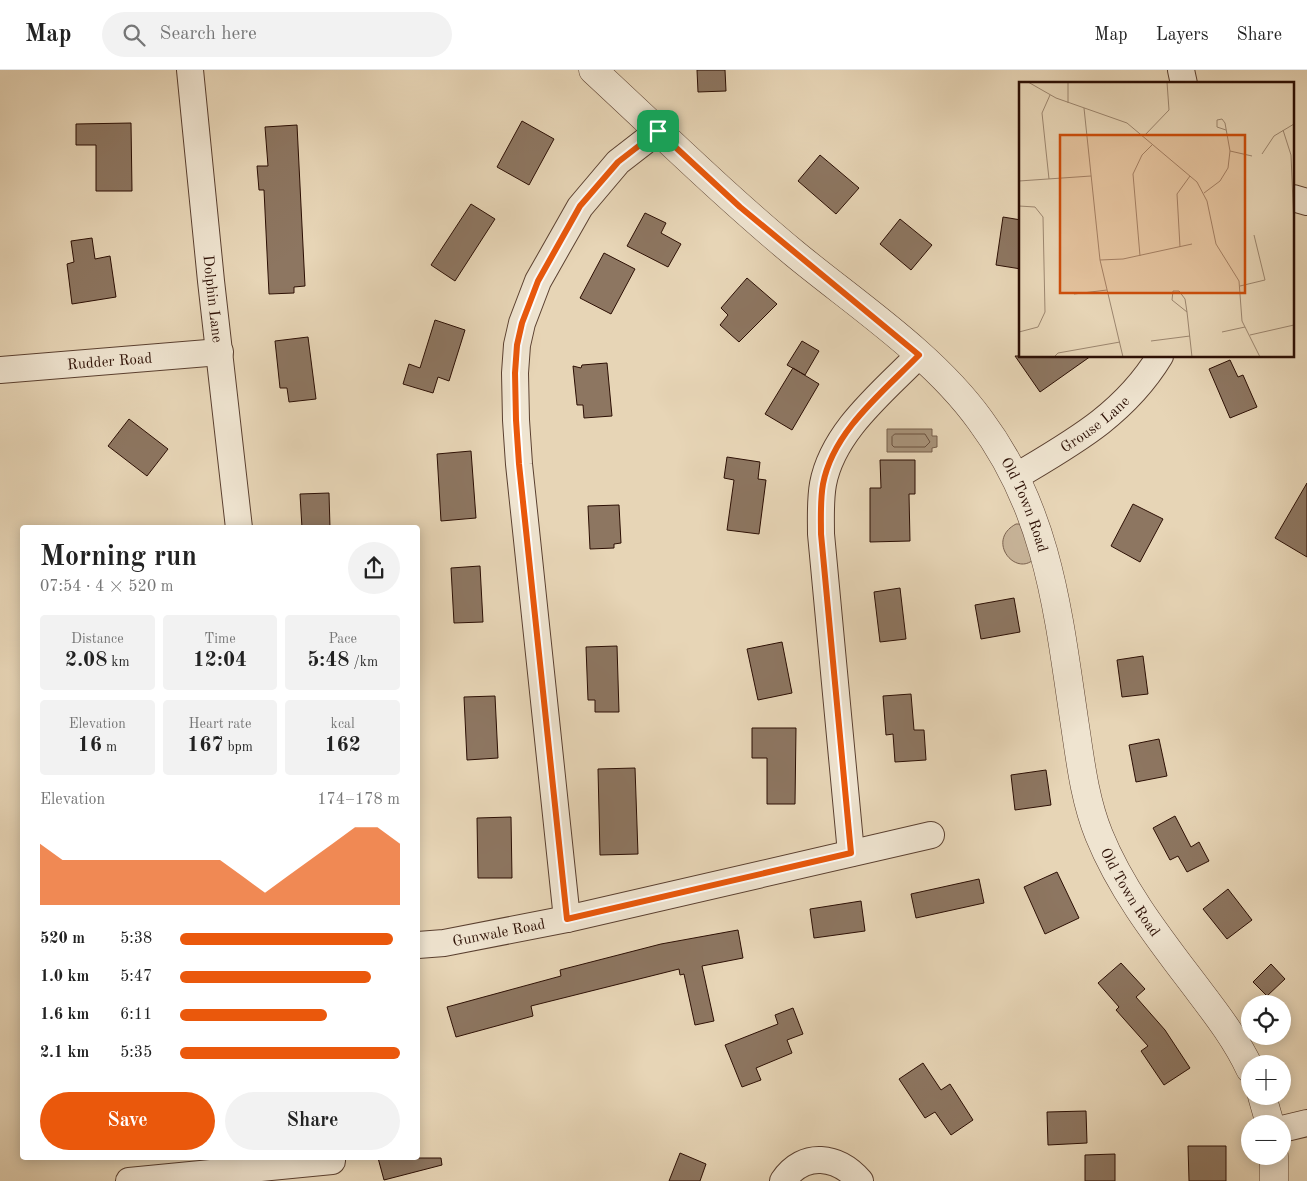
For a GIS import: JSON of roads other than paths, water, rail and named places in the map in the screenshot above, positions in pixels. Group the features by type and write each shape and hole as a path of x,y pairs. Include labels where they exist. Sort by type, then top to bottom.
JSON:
{"street":[{"name":"Dolphin Lane","path":"190,70 239,525"},
{"name":"Old Town Road","path":"597,71 746,213 919,355 958,394 980,420 1016,477 1029,508 1054,590 1086,793 1098,834 1124,886 1221,1020 1242,1055"},
{"path":"567,919 519,464 515,401 517,345 522,323 538,281 580,206 618,162 658,131"},
{"path":"1294,198 1307,202"},
{"name":"Rudder Road","path":"0,370 220,352"},
{"path":"851,853 821,534 821,506 824,483 838,446 853,423 919,355"},
{"name":"Grouse Lane","path":"1016,477 1086,434 1112,414 1151,372 1159,358"},
{"name":"Gunwale Road","path":"420,945 444,943 567,919 931,835"},
{"path":"1291,1127 1307,1123"},
{"path":"783,1181 805,1162 823,1160 841,1165 860,1181"},
{"path":"1274,1165 1274,1181"},
{"path":"129,1181 334,1166"}],"water":[{"path":"887,429 932,429 932,436 937,436 937,447 932,448 932,452 887,452"}]}
